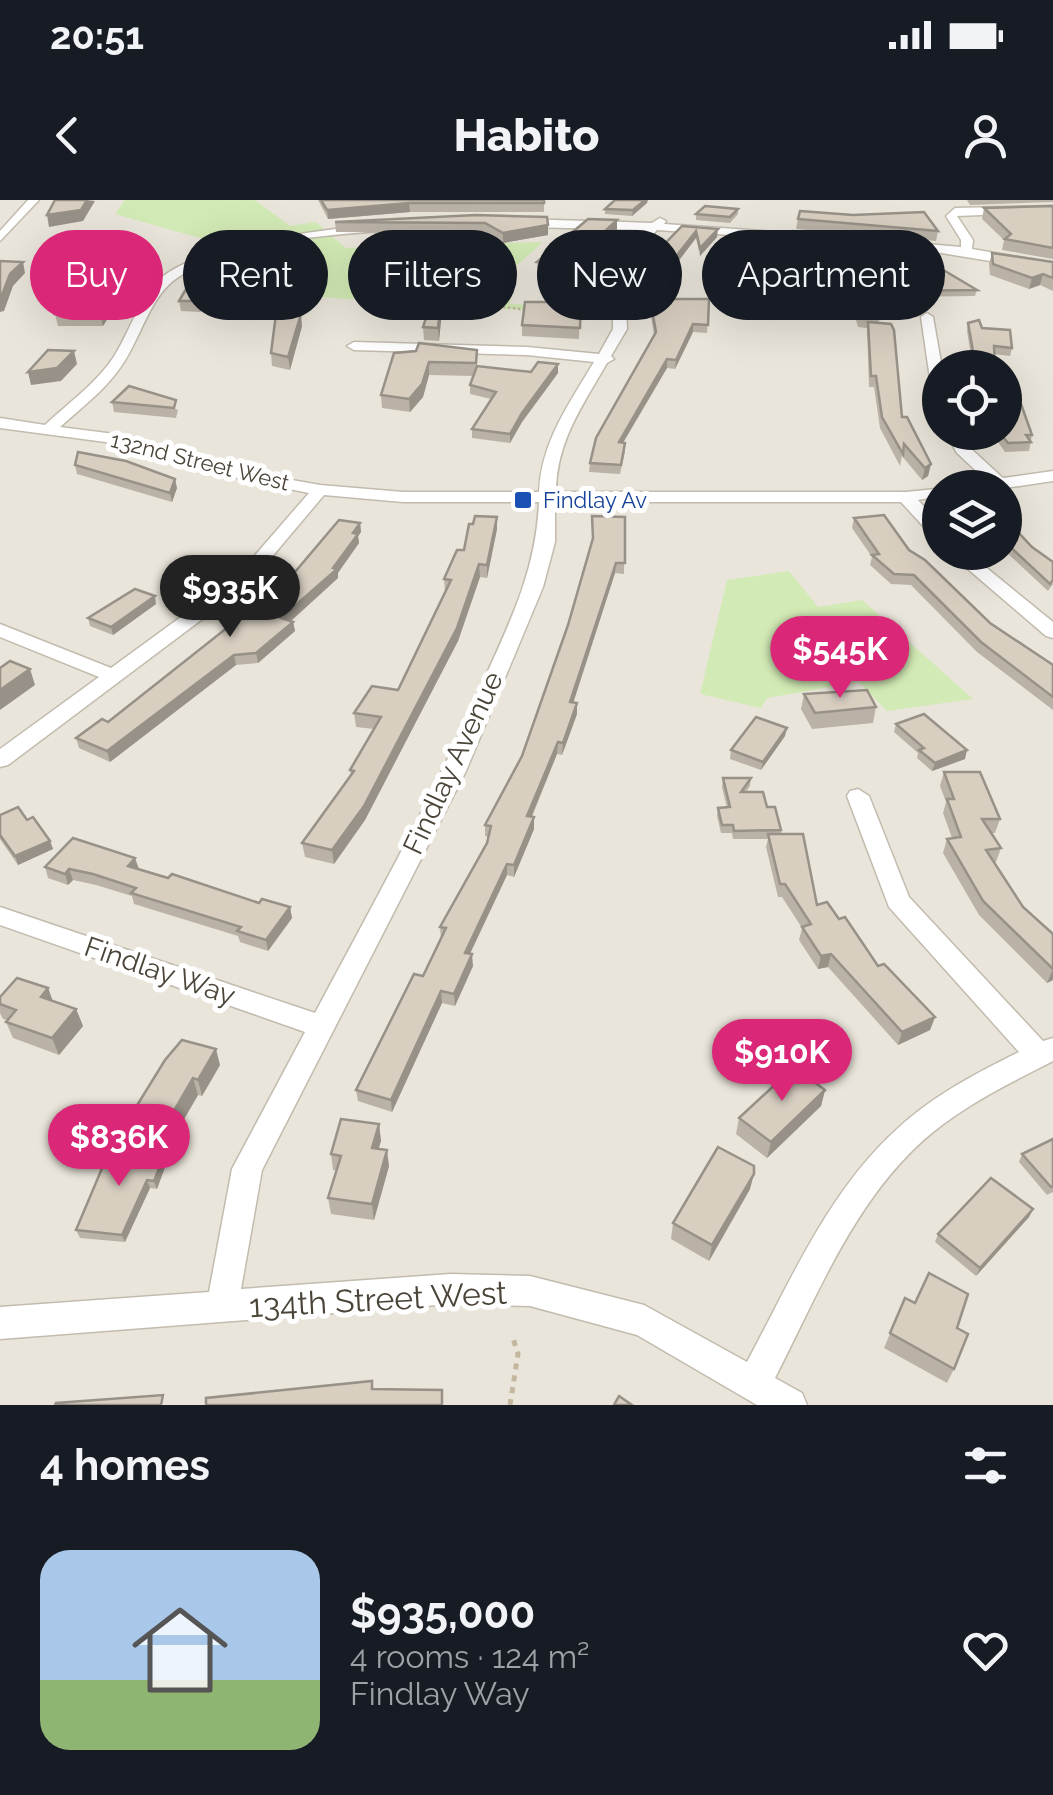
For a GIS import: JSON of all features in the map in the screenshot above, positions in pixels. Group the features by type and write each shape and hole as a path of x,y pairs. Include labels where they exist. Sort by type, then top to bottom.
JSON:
{"street":[{"path":"0,238 34,200"},
{"path":"966,251 966,240 950,216 955,212 1053,209"},
{"path":"50,428 114,366 174,274 210,252 258,234 323,221 392,214 562,212 746,230"},
{"name":"Findlay Avenue","path":"651,230 660,221"},
{"path":"945,249 1053,267"},
{"name":"Findlay Avenue","path":"222,1308 247,1169 469,737 534,587 546,542 548,466 555,442 607,358 620,329 619,320"},
{"path":"927,320 932,350"},
{"path":"354,346 528,351 607,358"},
{"name":"132nd Street West","path":"0,423 130,440 250,476 320,490 403,498 922,494"},
{"path":"963,450 985,470"},
{"path":"1022,481 1053,476"},
{"path":"0,760 243,580 320,490"},
{"path":"906,497 922,514"},
{"path":"978,570 1053,632"},
{"path":"0,630 114,676"},
{"path":"754,1383 844,1217 888,1156 955,1100 1046,1053 898,901 858,796"},
{"name":"Findlay Way","path":"0,916 320,1026"},
{"name":"134th Street West","path":"0,1323 450,1289 530,1291 644,1321 790,1405"}],"path":[{"path":"517,308 527,310"},
{"path":"510,1405 518,1354 513,1338"}],"shaded area":[{"path":"0,200 1053,200 1053,1405 0,1405"}],"green space":[{"path":"125,200 255,200 290,226 316,222 325,230 183,230 183,233 115,214"},
{"path":"328,232 348,248 348,299 328,298"},
{"path":"537,242 537,247 517,265 517,243"},
{"path":"517,304 537,305 537,311 517,310"},
{"path":"789,571 818,607 862,600 973,699 887,711 859,682 767,698 761,708 700,694 727,580"}],"building":[{"path":"55,200 87,200 81,210 47,215"},
{"path":"321,200 544,203 409,203 327,210"},
{"path":"615,200 645,200 633,210 605,209"},
{"path":"705,206 738,209 730,217 696,214"},
{"path":"1053,206 1053,248 1005,239 1011,234 984,208"},
{"path":"800,211 853,215 924,212 937,230 926,230 798,219"},
{"path":"476,215 547,217 548,225 517,231 498,230 485,223 335,222"},
{"path":"588,219 617,220 606,230 575,230"},
{"path":"682,226 718,229 702,230 700,248 696,231 682,249 682,230 678,230"},
{"path":"992,253 1053,262 1053,278 1043,274 1032,278 993,264"},
{"path":"0,261 23,262 10,274 0,300"},
{"path":"945,271 977,290 945,290"},
{"path":"682,299 702,299 702,320 708,320 708,325 693,324 676,360 667,359 619,442 625,443 621,465 590,463 596,438 656,332 654,320 682,320"},
{"path":"525,302 537,302 537,320 580,320 580,328 522,325"},
{"path":"275,320 299,320 288,357 271,353"},
{"path":"425,320 439,320 438,328 423,327"},
{"path":"979,320 982,328 1010,330 1012,348 973,350 968,323"},
{"path":"868,322 891,324 902,417 907,417 931,464 925,468 904,444 903,454 882,417 876,376 871,376"},
{"path":"419,343 477,350 476,363 429,362 422,384 409,399 381,395 394,353 416,351"},
{"path":"48,350 74,351 57,368 28,372"},
{"path":"538,362 558,364 510,434 472,429 496,392 470,385 477,366 531,372"},
{"path":"129,386 176,400 174,408 112,402"},
{"path":"1022,407 1032,435 1026,435 1031,442 1022,442"},
{"path":"78,452 126,461 175,479 170,493 75,465"},
{"path":"884,515 909,550 922,558 922,570 935,570 990,623 1053,665 1053,697 981,642 914,575 894,574 872,555 879,554 854,518"},
{"path":"475,516 497,517 487,565 479,564 457,628 364,806 332,850 302,843 354,771 350,770 381,717 354,713 372,686 398,690 451,580 444,579 457,550 464,550 469,524 473,524"},
{"path":"592,516 625,517 625,563 616,563 570,702 577,703 563,743 558,742 527,816 534,817 514,865 507,864 465,953 472,954 454,994 441,991 391,1100 356,1090 414,974 423,976 446,928 440,927 487,843 491,826 485,825 522,756 568,625 593,538"},
{"path":"339,520 360,523 353,533 358,534 333,568 337,569 281,618 293,622 256,653 234,655 107,751 76,738 102,719 108,722 252,608 257,609 278,592"},
{"path":"1022,536 1053,562 1050,584 1022,558"},
{"path":"135,589 155,596 111,627 88,618"},
{"path":"10,661 30,669 0,690 0,668"},
{"path":"867,690 876,707 815,713 804,694"},
{"path":"924,714 967,750 935,763 919,750 924,748 896,724"},
{"path":"756,717 787,728 763,762 731,750"},
{"path":"944,772 980,772 1000,819 982,819 1001,848 986,850 1023,907 1053,934 1053,969 983,901 947,839 961,837 947,799 954,799"},
{"path":"723,778 751,778 741,792 763,792 767,807 775,807 781,830 734,831 733,825 722,825 718,808 730,807"},
{"path":"18,807 27,820 33,817 50,841 15,856 0,835 0,815"},
{"path":"768,834 803,834 817,905 827,902 839,919 845,917 878,966 884,964 935,1017 902,1032 831,954 821,956 802,927 811,924 785,884 780,884"},
{"path":"73,838 135,858 128,866 168,878 172,874 259,903 262,899 290,907 266,940 237,931 241,927 131,893 136,888 93,874 69,869 65,874 45,867"},
{"path":"17,978 48,988 41,997 76,1009 52,1038 6,1022 16,1010 0,1004 0,997"},
{"path":"182,1040 216,1049 198,1080 193,1078 171,1116 136,1107 165,1060"},
{"path":"794,1067 825,1090 771,1142 739,1118"},
{"path":"341,1119 379,1124 372,1148 387,1150 372,1204 328,1198 341,1156 331,1154"},
{"path":"1053,1139 1053,1186 1051,1187 1022,1154"},
{"path":"111,1147 166,1151 154,1181 147,1180 122,1235 76,1230"},
{"path":"718,1147 754,1166 754,1174 712,1245 673,1223"},
{"path":"991,1178 1033,1209 980,1268 938,1234"},
{"path":"929,1273 968,1294 957,1328 968,1334 954,1369 890,1333 905,1298 915,1303"},
{"path":"372,1381 372,1389 442,1390 442,1405 206,1405 206,1398"},
{"path":"163,1395 161,1405 55,1405 56,1403"},
{"path":"619,1396 632,1405 614,1405"}],"place":[{"name":"Findlay Av","path":"523,500"}]}
